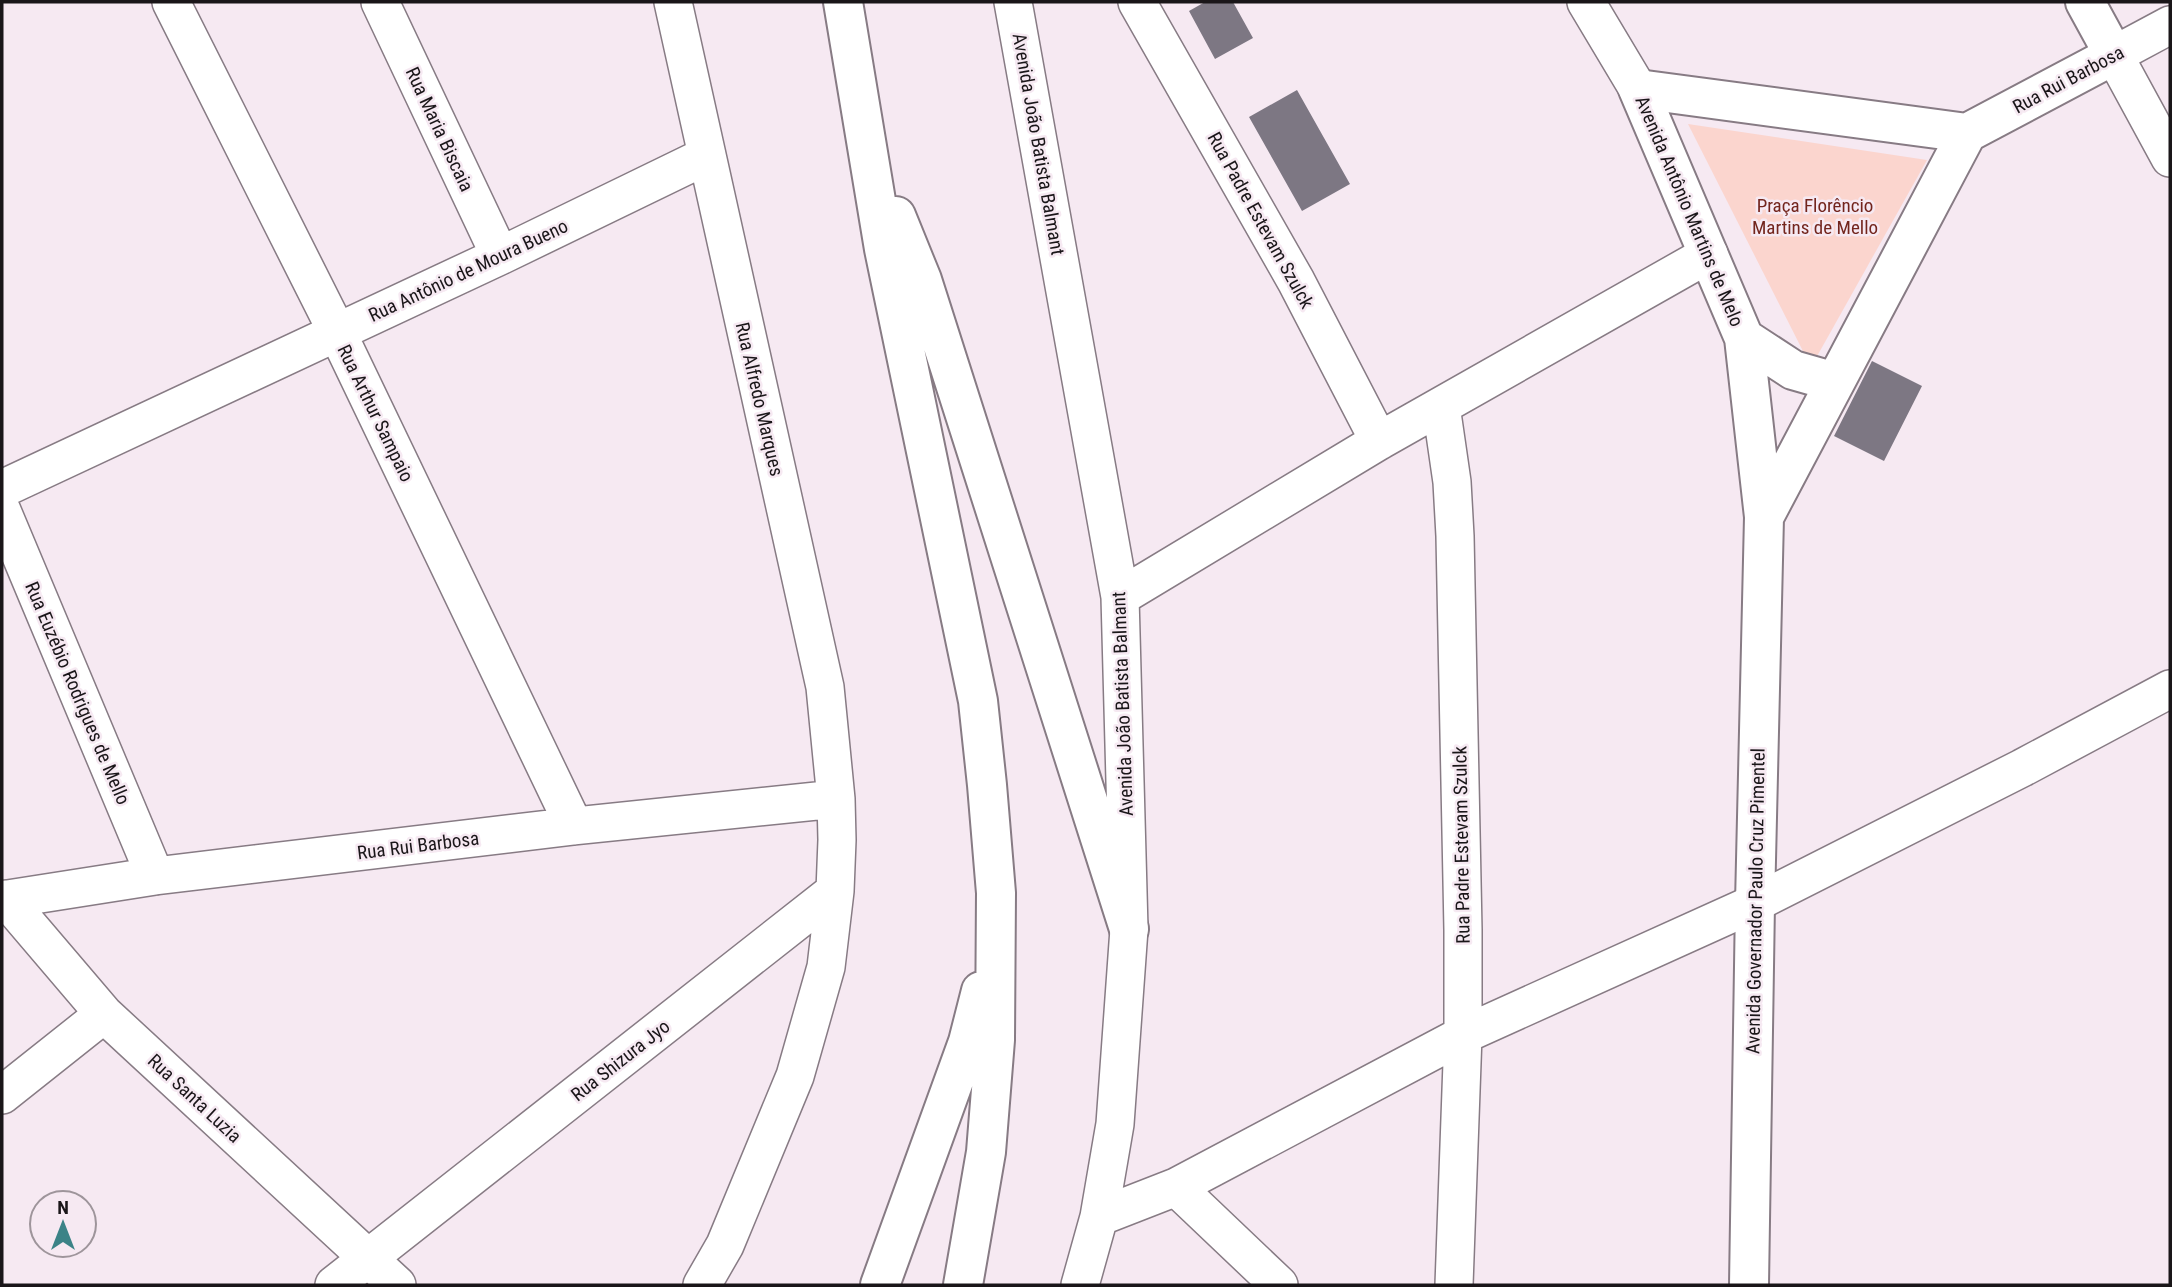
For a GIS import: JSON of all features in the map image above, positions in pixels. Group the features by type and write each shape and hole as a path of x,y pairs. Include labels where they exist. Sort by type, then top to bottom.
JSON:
{"main road":[{"path":"843,2 884,249 978,701 994,866 995,1040 986,1152 963,1285"},
{"path":"2085,2 2114,55"},
{"name":"Rua Rui Barbosa","path":"1967,133 2114,55"},
{"path":"1638,89 1967,133 1764,517"},
{"name":"Avenida Antônio Martins de Melo","path":"1638,89 1744,338 1764,517"},
{"path":"868,146 922,280 1129,929"},
{"path":"1744,338 1793,370 1835,382"},
{"name":"Avenida Governador Paulo Cruz Pimentel","path":"1749,1285 1764,517"},
{"path":"880,1285 968,1042 996,928"}],"street":[{"name":"Rua Arthur Sampaio","path":"171,2 337,332 574,826"},
{"name":"Rua Maria Biscaia","path":"380,2 500,256"},
{"name":"Rua Alfredo Marques","path":"673,2 825,687 836,799"},
{"name":"Avenida João Batista Balmant","path":"1013,2 1119,597 1129,929 1115,1124 1098,1217 1080,1285"},
{"name":"Rua Padre Estevam Szulck","path":"1138,2 1296,281 1379,441"},
{"name":"Avenida Antônio Martins de Melo","path":"1586,2 1638,89"},
{"name":"Rua Rui Barbosa","path":"2114,55 2170,25"},
{"path":"2114,55 2170,158"},
{"name":"Rua Antônio de Moura Bueno","path":"2,489 500,256 706,156"},
{"path":"1119,597 1379,441 1709,254"},
{"name":"Rua Padre Estevam Szulck","path":"1441,406 1452,482 1455,536 1463,930 1463,1035 1454,1285"},
{"name":"Rua Euzébio Rodrigues de Mello","path":"2,511 155,876"},
{"path":"1098,1217 1176,1187 1463,1035 1755,903 2022,768 2170,689"},
{"path":"702,1285 725,1245 795,1076 826,967 835,891 836,799"},
{"name":"Rua Rui Barbosa","path":"4,900 155,876 574,826 836,799"},
{"name":"Rua Shizura Jyo","path":"334,1285 835,891"},
{"name":"Rua Santa Luzia","path":"4,900 104,1014 397,1285"},
{"path":"2,1095 104,1014"},
{"path":"1176,1187 1279,1285"}],"green space":[{"name":"Praça Florêncio Martins de Mello","path":"1688,124 1927,160 1811,367"}],"building":[{"path":"1205,2 1233,2 1253,38 1215,59 1189,11"},
{"path":"1297,90 1350,184 1302,211 1249,117"},
{"path":"1872,361 1922,386 1884,461 1834,436"}]}
